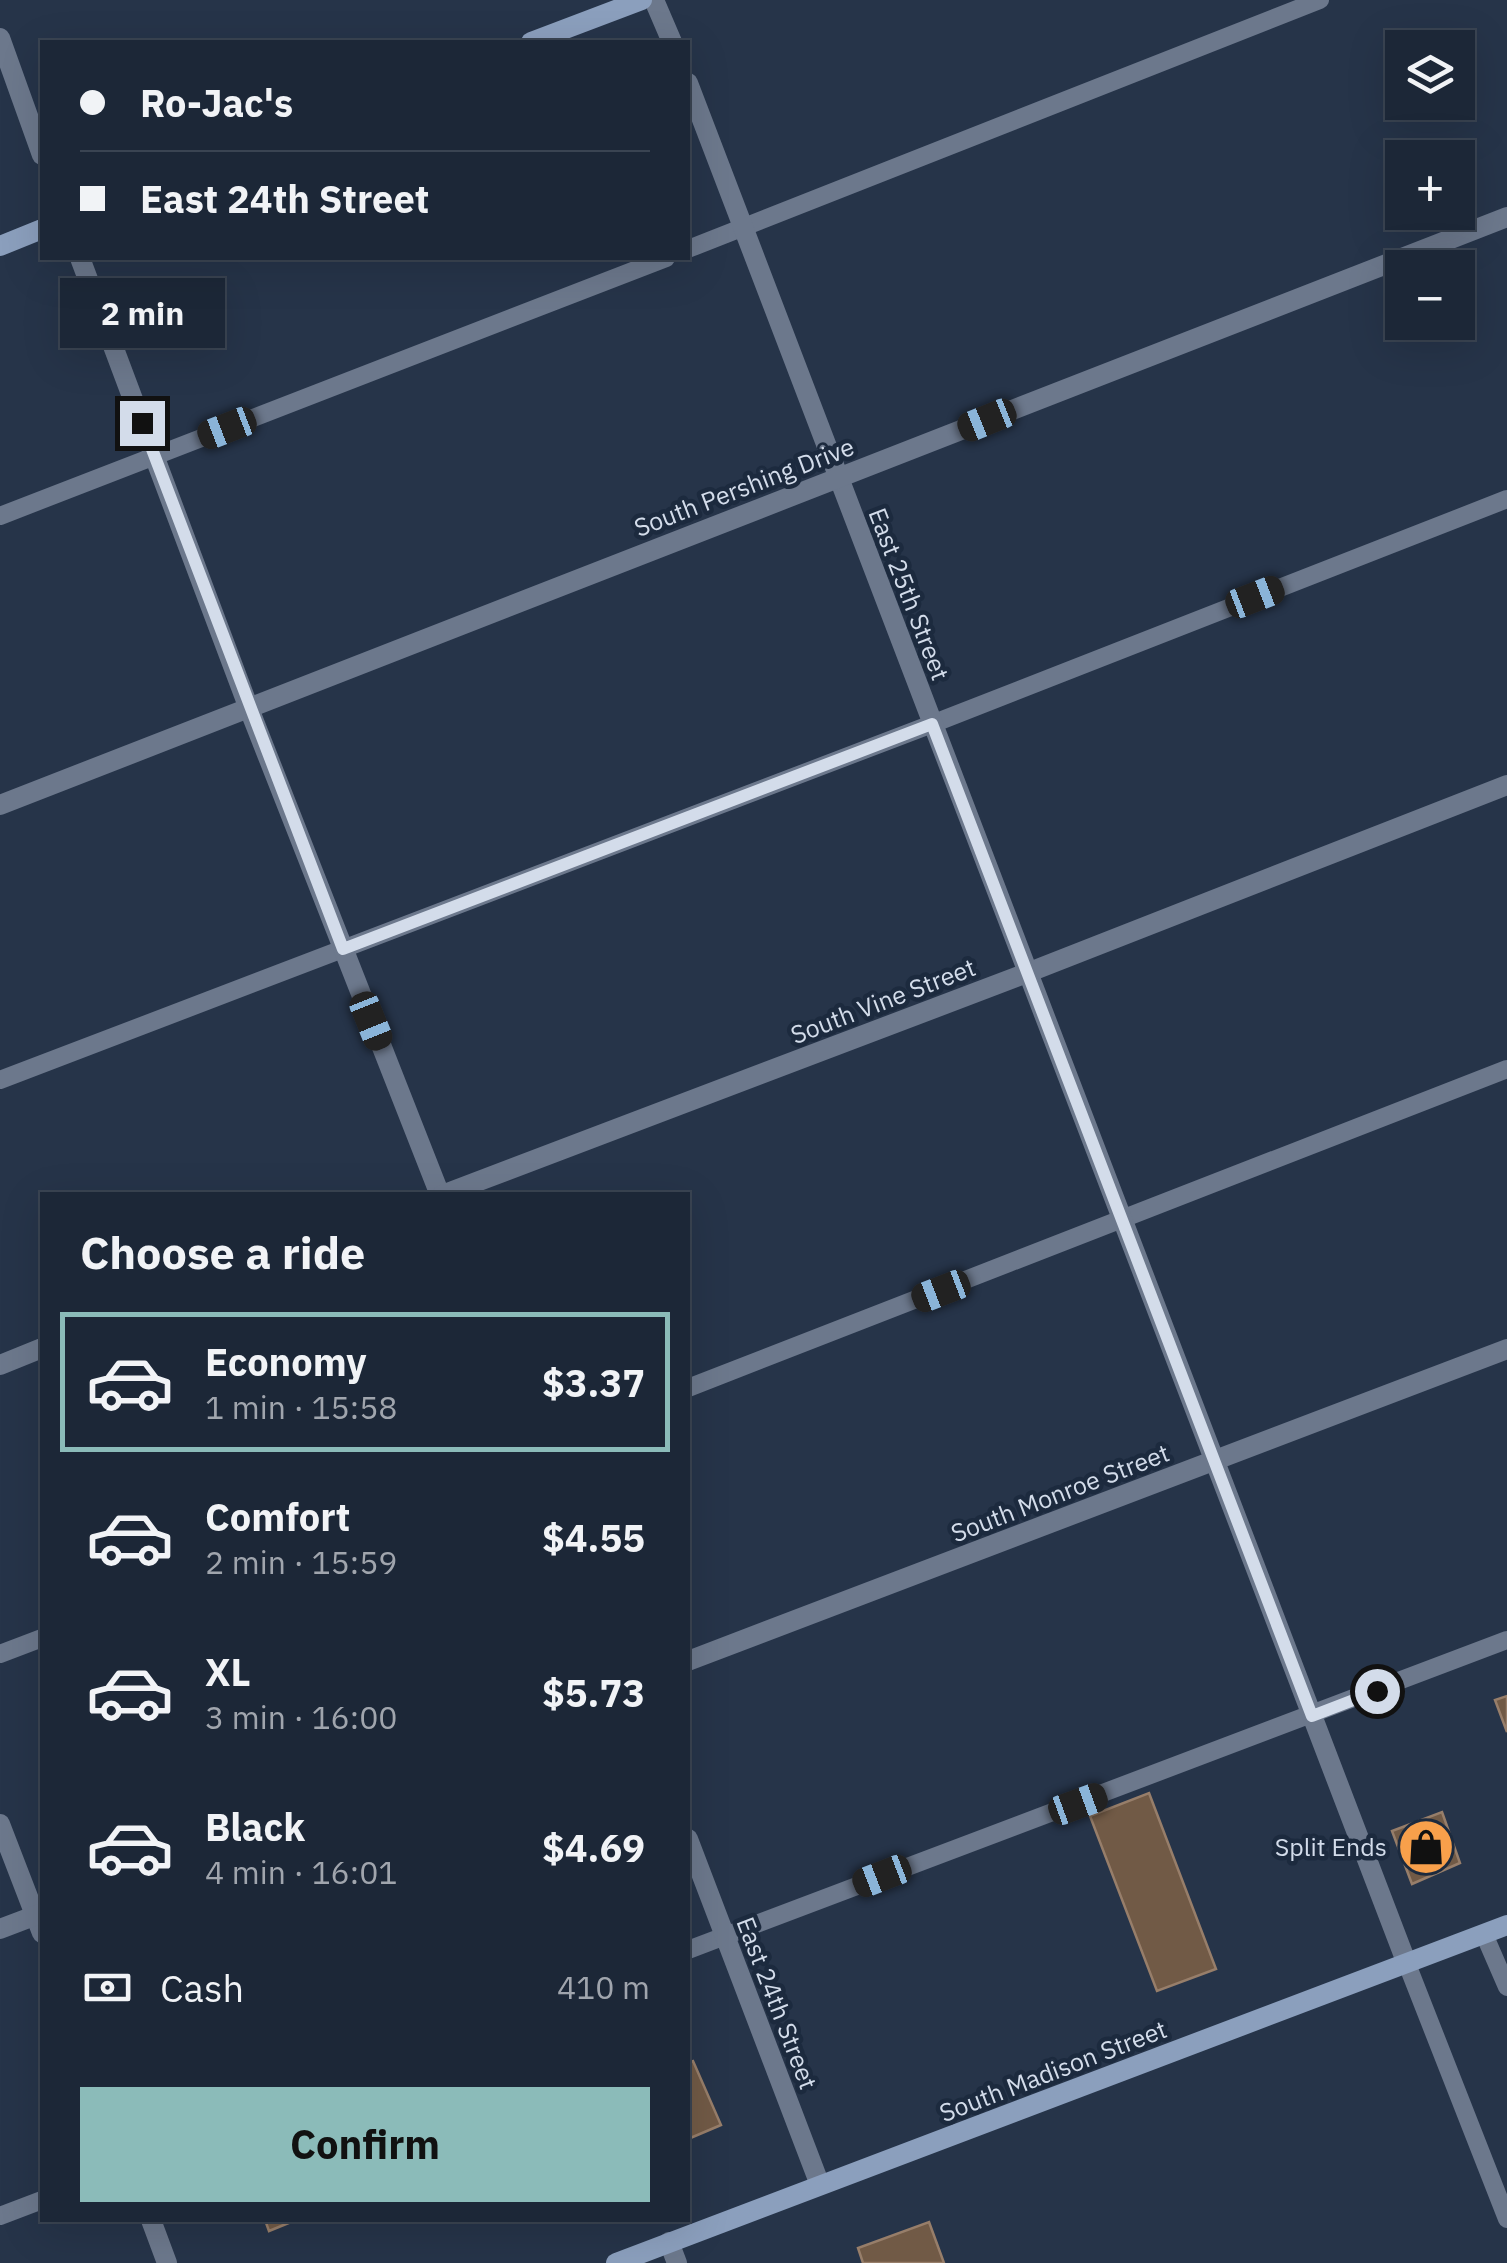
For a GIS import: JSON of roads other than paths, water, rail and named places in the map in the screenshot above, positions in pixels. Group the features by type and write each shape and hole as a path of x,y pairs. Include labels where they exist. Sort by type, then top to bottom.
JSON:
{"main road":[{"path":"535,40 642,0"},
{"path":"0,246 40,231"},
{"name":"South Madison Street","path":"616,2263 1507,1925"}],"street":[{"path":"654,0 671,40"},
{"path":"0,38 40,149"},
{"name":"East 25th Street","path":"690,87 1407,1964"},
{"name":"South Pershing Drive","path":"0,805 1507,217"},
{"path":"81,260 248,706 440,1192"},
{"name":"South Vine Street","path":"449,1192 1027,974 1507,786"},
{"path":"0,1365 40,1349"},
{"name":"South Monroe Street","path":"690,1661 1507,1349"},
{"path":"0,1824 40,1921 0,1929"},
{"name":"East 24th Street","path":"690,1844 820,2185"},
{"path":"152,2222 167,2263"},
{"path":"670,2242 677,2263"}],"lane":[{"path":"690,248 1320,0"},
{"path":"0,516 661,260"},
{"path":"0,1080 932,724 1507,499"},
{"path":"690,1387 1507,1070"},
{"path":"0,1654 40,1639"},
{"path":"690,1949 1507,1640"},
{"path":"1484,1934 1507,1987"},
{"path":"1407,1964 1507,2220"},
{"path":"0,2216 40,2201"}],"place":[{"name":"Split Ends","path":"1426,1847"}]}
